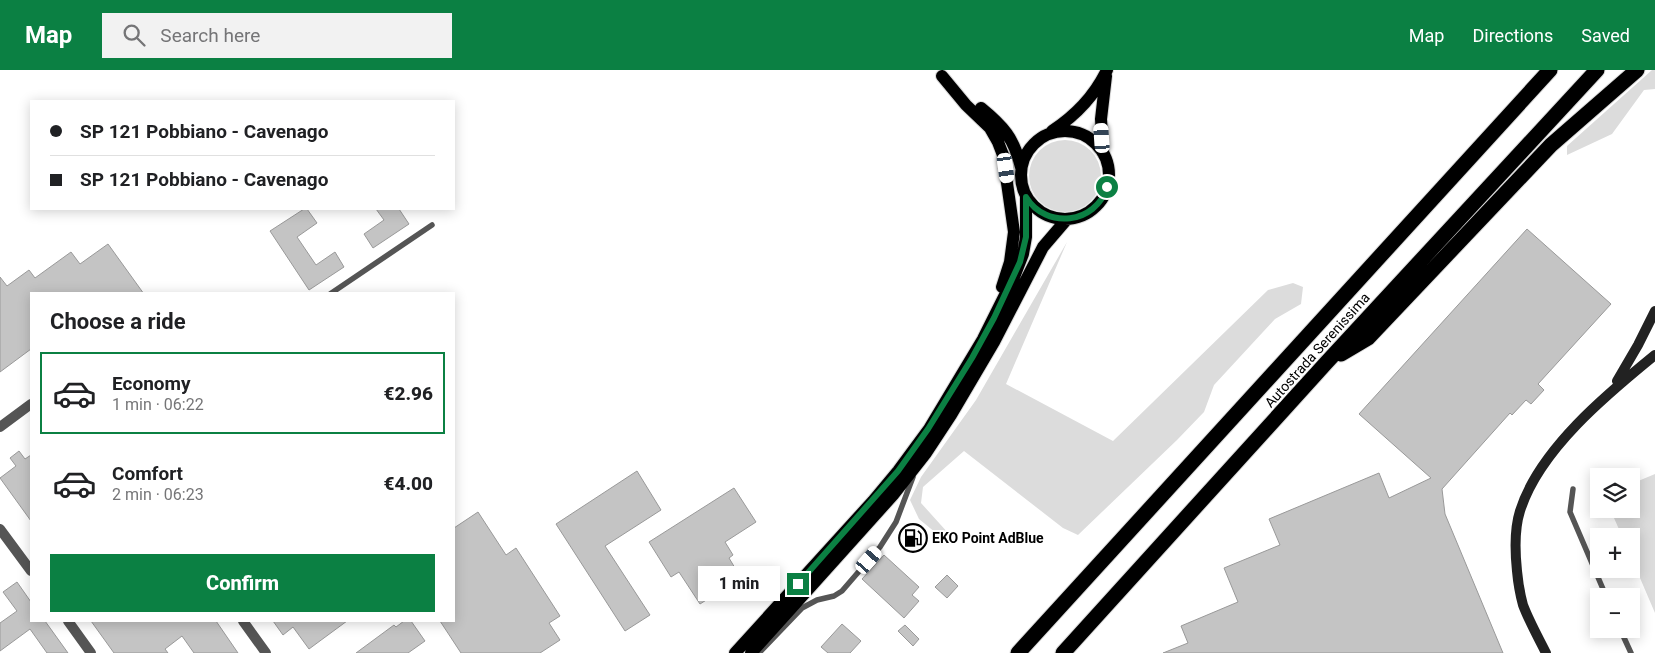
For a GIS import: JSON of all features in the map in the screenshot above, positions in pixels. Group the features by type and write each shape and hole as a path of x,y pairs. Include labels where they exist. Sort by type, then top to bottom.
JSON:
{"highway":[{"name":"Autostrada Serenissima","path":"1018,653 1550,70"},
{"name":"Autostrada Serenissima","path":"1063,653 1326,363 1597,70"},
{"path":"1326,363 1368,338 1551,145 1637,70"}],"main road":[{"path":"1107,72 1101,120 1103,153 1109,172 1104,195 1097,205 1087,213 1067,219 1054,218 1044,214 1033,206 1026,197 1020,181 1021,167 1029,149 1036,141 1078,112 1107,72"},
{"path":"938,73 1004,128 1012,141 1021,167"},
{"path":"938,73 966,105 987,124 996,138 1005,164 1014,223 1012,249 1005,279 978,338 972,358"},
{"path":"1046,135 1061,131 1077,133 1094,142 1103,153"},
{"path":"735,653 898,471 928,429 972,358 994,318 1020,262 1026,237 1026,197"},
{"path":"751,653 893,495 918,464 952,415 991,348 1043,247 1067,219"}],"street":[{"path":"1610,392 1624,372 1655,311"},
{"path":"1546,653 1523,604 1518,577 1515,555 1516,531 1520,511 1533,483 1548,459 1570,432 1610,392 1655,355"},
{"path":"0,427 30,405"},
{"path":"0,528 30,570"},
{"path":"69,622 91,653"},
{"path":"244,622 266,653"}],"lane":[{"path":"333,292 432,225"},
{"path":"759,653 802,608 816,600 834,596 842,591 880,547 896,522 918,464"},
{"path":"1573,489 1570,512 1603,588"},
{"path":"1624,638 1631,653"}],"shaded area":[{"path":"1652,70 1655,70 1655,89 1644,90 1612,134 1567,155 1567,146"},
{"path":"1065,140 1085,146 1095,156 1101,176 1095,196 1085,206 1065,212 1045,206 1035,196 1029,176 1035,156 1045,146"},
{"path":"1067,242 1006,384 1113,441 1268,290 1293,283 1303,287 1301,304 1275,319 1214,385 1204,412 1078,535 1063,528 964,451 923,487 921,503 949,534 947,542 919,519 910,500 921,477 976,400"},
{"path":"1655,474 1655,613 1640,578 1640,528 1618,528 1614,518 1640,518 1640,480"}],"building":[{"path":"302,210 308,210 317,223 297,237 316,265 335,252 344,267 309,290 270,231"},
{"path":"377,210 400,210 409,224 373,248 364,234 384,220"},
{"path":"1527,229 1611,304 1538,384 1544,390 1531,404 1526,400 1512,415 1510,413 1442,489 1445,514 1503,653 1163,653 1188,643 1181,626 1238,602 1224,568 1280,545 1269,519 1379,473 1389,498 1431,478 1359,414"},
{"path":"108,244 143,292 30,292 30,350 0,372 0,277 7,286 29,270 35,278 71,252 80,264"},
{"path":"19,451 25,459 30,456 30,520 0,478 16,466 10,458"},
{"path":"637,471 661,510 605,546 650,615 625,631 556,524"},
{"path":"734,488 756,522 725,542 733,555 729,558 741,578 700,604 679,572 671,577 649,542"},
{"path":"478,512 506,555 516,548 560,616 549,623 560,640 540,653 461,653 441,622 455,622 455,527"},
{"path":"913,527 925,538 913,550 902,539"},
{"path":"884,555 919,587 912,595 919,601 904,618 862,579"},
{"path":"947,575 958,586 947,598 935,587"},
{"path":"17,582 30,601 30,622 46,622 68,653 47,653 30,629 0,651 0,623 17,611 3,592"},
{"path":"92,622 217,622 238,653 194,653 182,636 165,649 168,653 114,653"},
{"path":"274,622 346,622 309,649 293,627 283,635"},
{"path":"403,622 412,622 425,641 408,653 356,653 394,625 396,627"},
{"path":"842,624 861,641 850,653 828,653 821,647"},
{"path":"905,625 919,639 913,646 898,631"}],"place":[{"name":"EKO Point AdBlue","path":"913,538"}],"route":[{"path":"798,584 898,471 928,429 972,358 994,318 1020,262 1026,237 1026,197 1037,210 1052,218 1071,219 1084,215 1094,208 1100,202 1107,187"}]}
